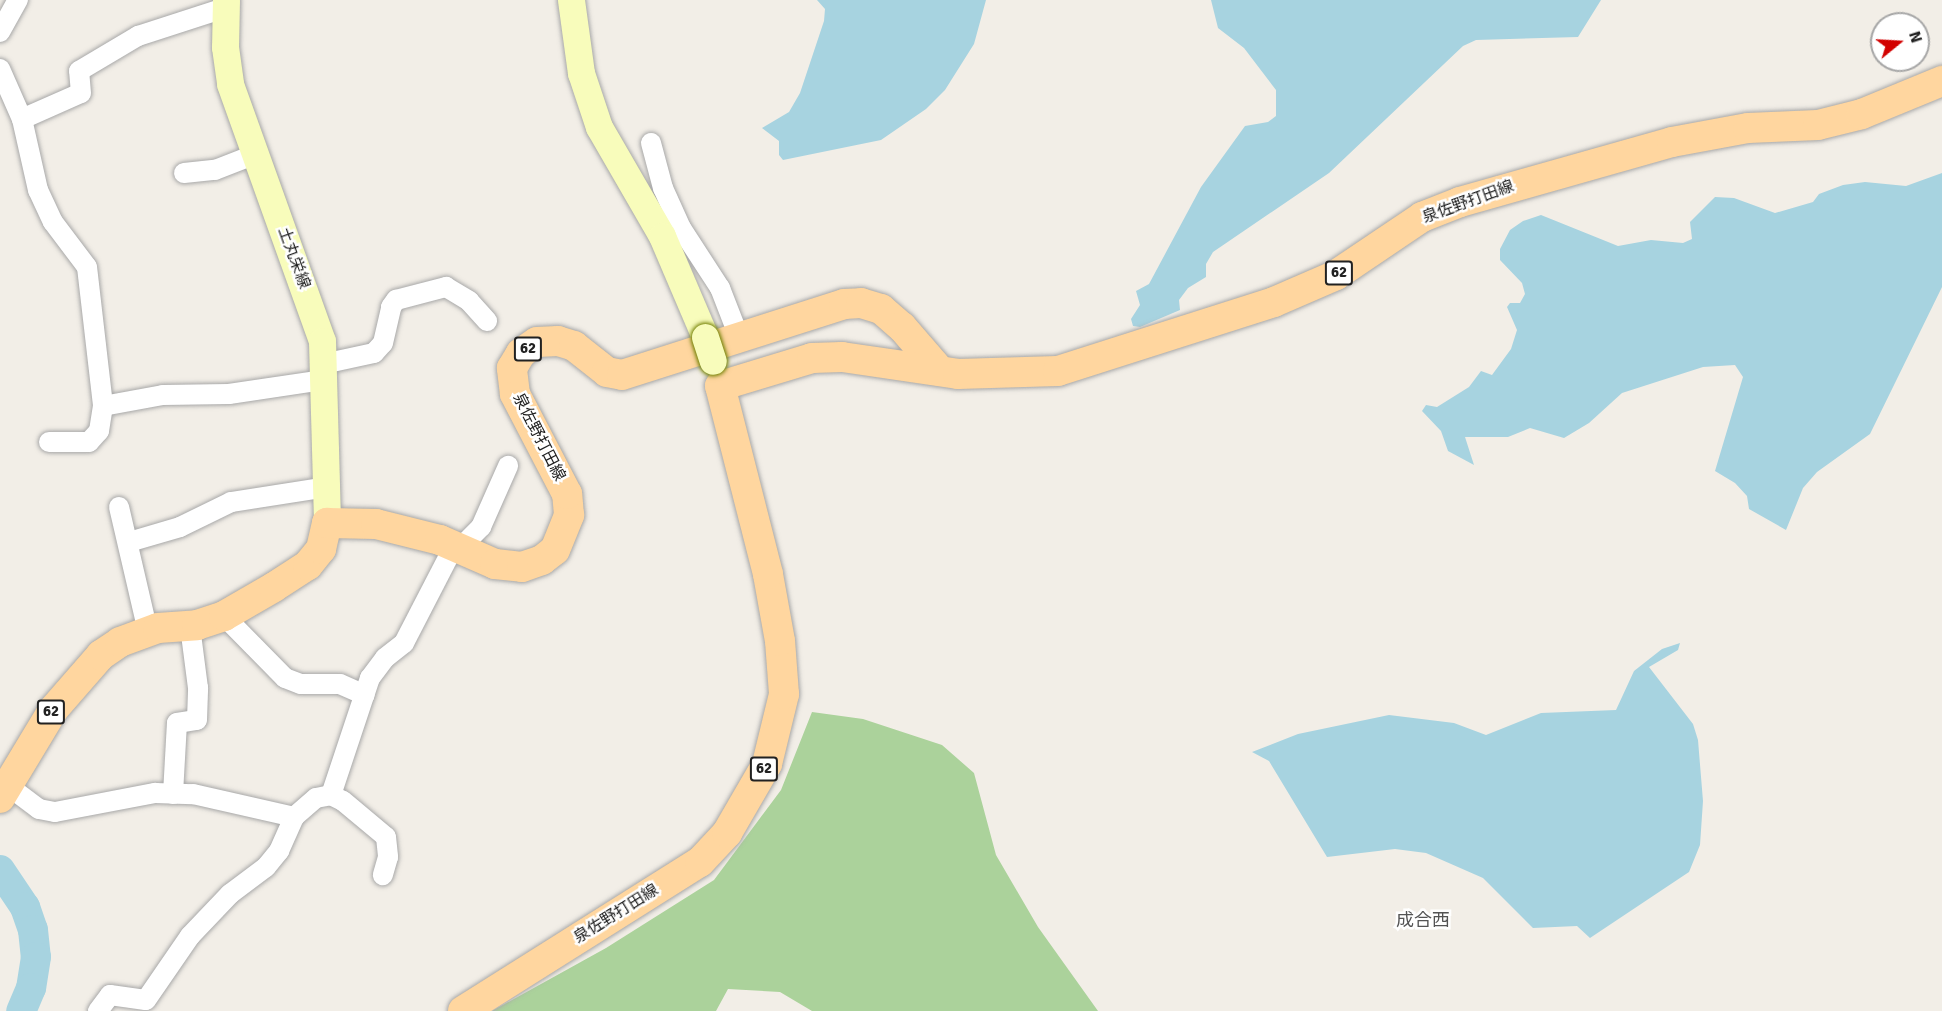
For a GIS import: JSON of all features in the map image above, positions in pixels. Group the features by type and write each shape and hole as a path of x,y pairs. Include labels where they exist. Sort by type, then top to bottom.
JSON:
{"main road":[{"path":"571,0 581,73 599,127 662,236 713,361"},
{"name":"土丸栄線","path":"214,6 230,84 322,341 328,487 327,523"},
{"name":"泉佐野打田線","path":"463,1011 700,862 727,834 766,764 784,694 780,641 768,574 713,361 842,357 939,371 1017,375 1058,371 1284,297 1336,275 1422,217 1460,202 1672,142 1748,128 1818,124 1862,114 1942,81"},
{"name":"泉佐野打田線","path":"327,523 376,524 457,547 495,564 522,567 542,560 555,550 569,515 559,475 515,394 512,368 521,353 537,342 558,341 574,346 607,372 622,375 844,304 861,303 881,309 902,327 939,371"},
{"name":"62","path":"4,791 53,710 80,674 120,642 148,632 190,626 224,616 308,565 321,549 327,523"}],"street":[{"path":"0,32 18,0"},
{"path":"22,119 81,93 79,70 138,36 214,6"},
{"path":"0,69 22,119 38,190 53,222 87,267 103,406 99,431 90,442 49,442"},
{"path":"651,143 667,198 681,228 720,288 739,337"},
{"path":"184,173 215,170 256,154"},
{"path":"103,406 163,395 229,394 324,372 374,353 383,343 391,307 396,300 446,288 469,301 487,321"},
{"path":"331,795 364,695 375,672 404,643 457,547 480,527 508,466"},
{"path":"129,542 180,527 231,502 328,487"},
{"path":"119,507 129,542 148,632"},
{"path":"224,616 285,678 301,684 340,684 364,695"},
{"path":"172,794 177,723 197,720 198,688 190,626"},
{"path":"4,791 39,809 55,812 84,804 172,794 193,794 294,817"},
{"path":"98,1011 110,995 146,1000 190,936 230,894 266,867 279,851 294,817 316,798 331,795 386,837 388,857 383,875"}],"green space":[{"path":"812,712 863,719 942,745 974,773 996,855 1038,927 1098,1011 812,1011 780,992 728,989 716,1011 492,1011 606,948 714,880 781,790"}],"water":[{"path":"817,0 986,0 974,44 945,90 926,109 881,140 783,160 779,155 779,141 762,128 789,112 800,93 824,21 825,9"},
{"path":"1211,0 1601,0 1578,37 1476,40 1463,46 1329,173 1213,252 1206,264 1206,277 1188,288 1179,300 1180,310 1140,327 1133,326 1131,319 1140,305 1136,291 1149,284 1201,187 1245,126 1268,122 1276,116 1276,90 1244,48 1218,28"},
{"path":"1942,173 1942,287 1870,434 1817,472 1803,488 1786,530 1749,509 1747,496 1735,483 1715,471 1743,377 1735,365 1703,367 1622,393 1589,423 1564,438 1530,428 1508,437 1465,437 1474,465 1448,451 1441,431 1422,411 1426,405 1437,407 1469,387 1481,371 1492,375 1511,349 1517,330 1507,307 1510,303 1520,303 1525,294 1522,283 1500,260 1500,249 1510,230 1523,221 1541,215 1618,246 1651,240 1683,243 1692,239 1690,222 1715,197 1734,198 1775,213 1813,202 1819,194 1843,185 1865,182 1906,186"},
{"path":"1680,643 1678,650 1649,667 1693,724 1698,740 1703,801 1700,845 1689,872 1590,938 1577,926 1533,928 1483,878 1426,853 1395,849 1327,857 1269,761 1252,752 1298,734 1389,715 1454,723 1486,735 1541,713 1616,710 1634,671 1662,649"}],"waterway":[{"path":"0,870 25,907 33,930 36,957 31,988 21,1011"}],"district":[{"name":"成合西","path":"1423,920"}]}
